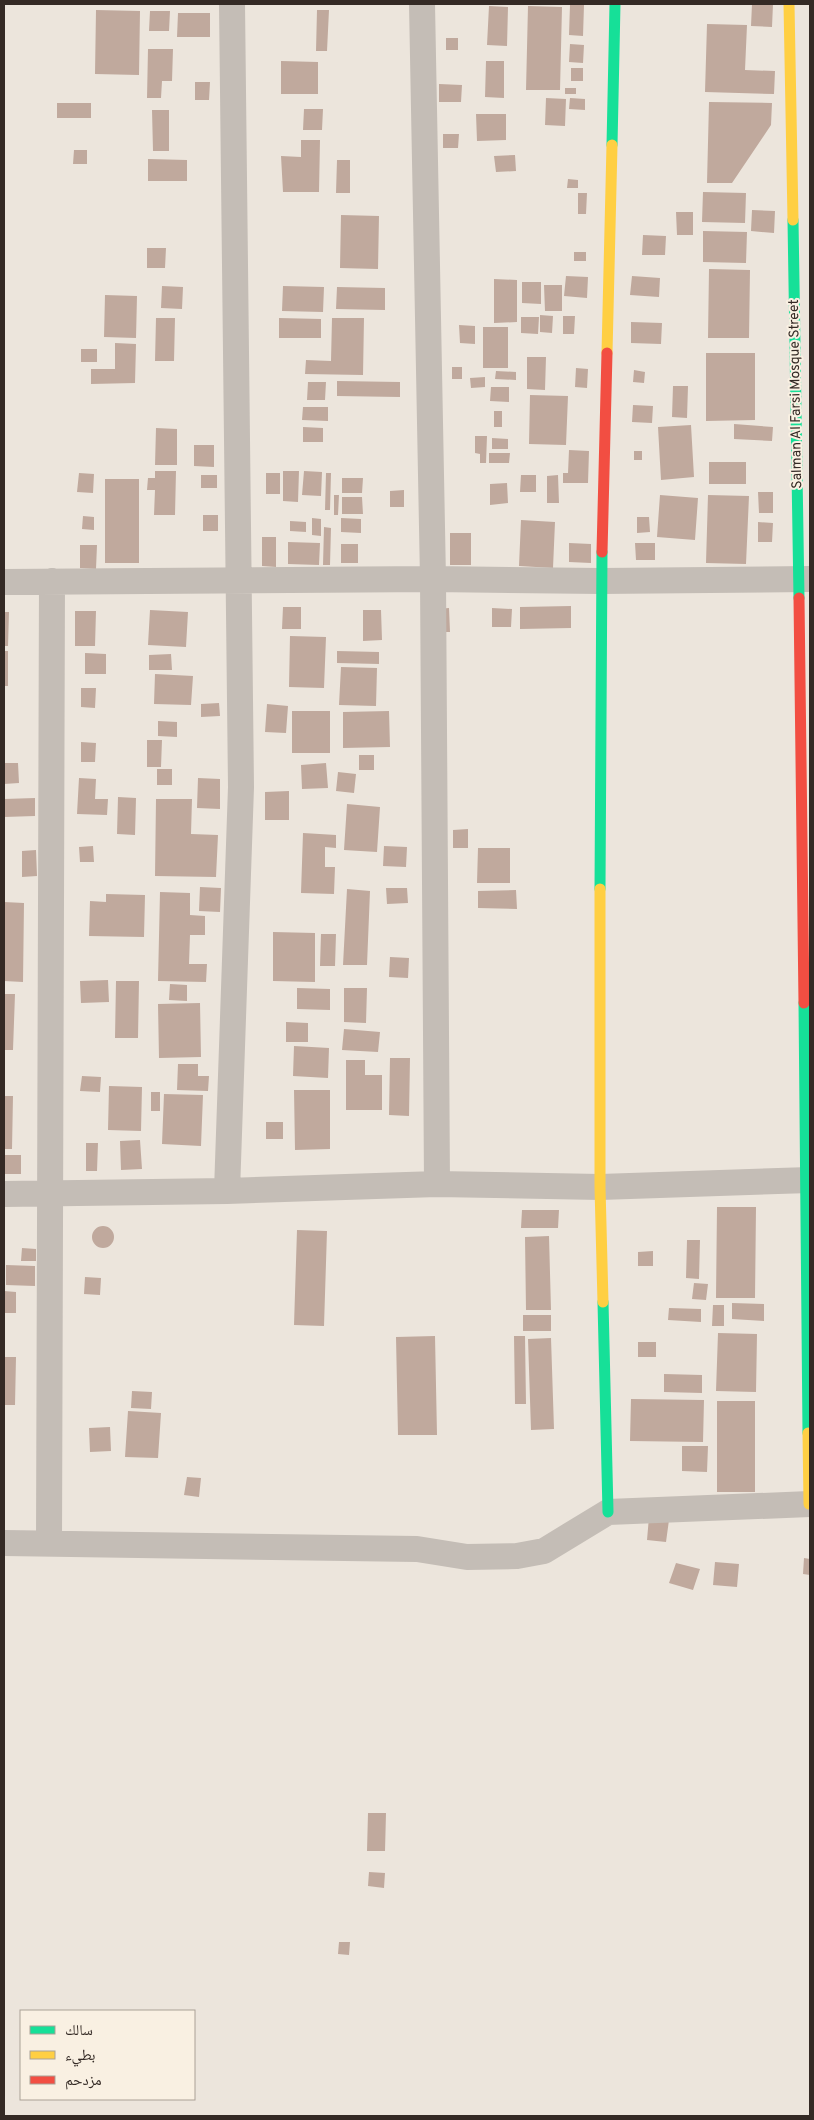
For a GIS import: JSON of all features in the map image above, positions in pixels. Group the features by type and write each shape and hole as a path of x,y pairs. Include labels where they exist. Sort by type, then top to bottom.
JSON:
{"street":[{"path":"227,1191 242,787 232,4"},
{"path":"422,4 433,579 437,1184"},
{"path":"608,1512 600,1187 600,581 615,4"},
{"name":"Salman Al Farsi Mosque Street","path":"789,4 802,223 810,1504"},
{"path":"4,582 805,579"},
{"path":"49,1543 52,581"},
{"path":"4,1194 227,1191 437,1184 600,1187 807,1180"},
{"path":"4,1543 418,1548 467,1557 517,1556 544,1551 608,1512 810,1504"}],"building":[{"path":"752,4 773,4 772,27 751,26"},
{"path":"570,5 584,5 583,36 569,35"},
{"path":"489,6 508,7 507,46 487,45"},
{"path":"528,6 562,7 560,90 526,90"},
{"path":"96,10 140,11 139,75 95,74"},
{"path":"317,10 329,10 327,51 316,51"},
{"path":"150,11 170,11 169,31 149,31"},
{"path":"178,13 210,13 210,37 177,37"},
{"path":"707,24 747,25 745,70 775,71 774,94 705,92"},
{"path":"446,38 458,38 458,50 446,50"},
{"path":"570,44 584,45 583,63 569,62"},
{"path":"148,49 173,49 172,81 162,81 161,98 147,98"},
{"path":"281,61 318,62 318,94 281,94"},
{"path":"486,61 504,61 504,98 485,97"},
{"path":"571,68 583,68 583,81 571,81"},
{"path":"195,82 210,82 209,100 195,100"},
{"path":"439,84 462,85 461,102 439,102"},
{"path":"565,88 576,88 576,94 565,94"},
{"path":"546,98 566,99 565,126 545,125"},
{"path":"570,98 585,99 585,110 569,109"},
{"path":"709,102 772,103 771,125 732,183 707,183"},
{"path":"57,103 91,103 91,118 57,118"},
{"path":"304,109 323,109 322,130 303,130"},
{"path":"152,110 169,110 169,151 153,151"},
{"path":"476,114 506,114 506,140 477,141"},
{"path":"443,134 459,134 458,148 443,148"},
{"path":"301,140 320,140 319,192 283,192 281,156 301,157"},
{"path":"74,150 87,150 87,164 73,164"},
{"path":"515,155 516,171 496,172 494,156"},
{"path":"148,159 187,160 187,181 148,181"},
{"path":"337,160 350,160 350,193 336,193"},
{"path":"568,179 578,180 578,188 567,188"},
{"path":"703,192 746,193 745,223 702,222"},
{"path":"578,193 587,193 586,214 578,214"},
{"path":"752,210 775,211 774,233 751,231"},
{"path":"676,212 693,212 693,235 677,235"},
{"path":"341,215 379,216 378,269 340,268"},
{"path":"703,231 747,232 746,263 703,262"},
{"path":"643,235 666,236 665,255 642,255"},
{"path":"147,248 166,248 165,268 147,268"},
{"path":"574,252 586,252 586,261 574,261"},
{"path":"709,269 750,270 749,338 708,338"},
{"path":"566,276 588,277 587,298 564,296"},
{"path":"632,276 660,278 659,297 630,295"},
{"path":"494,279 517,280 517,322 494,323"},
{"path":"522,282 541,282 541,304 522,303"},
{"path":"544,285 562,285 562,311 545,311"},
{"path":"162,286 183,287 182,309 161,308"},
{"path":"283,286 324,287 323,312 282,311"},
{"path":"337,287 385,288 385,310 336,309"},
{"path":"105,295 137,296 136,338 104,337"},
{"path":"540,315 553,316 552,333 540,332"},
{"path":"563,316 575,316 574,334 563,334"},
{"path":"521,317 539,317 538,334 521,333"},
{"path":"156,318 175,318 174,361 155,361"},
{"path":"279,318 321,319 321,338 279,338"},
{"path":"332,318 364,318 363,375 305,374 306,360 331,361"},
{"path":"631,322 662,323 661,344 631,343"},
{"path":"459,325 475,326 475,344 460,343"},
{"path":"483,327 508,327 508,368 483,368"},
{"path":"115,343 136,344 135,383 91,384 91,369 115,369"},
{"path":"81,349 97,349 97,362 81,362"},
{"path":"706,353 755,353 755,420 706,421"},
{"path":"527,357 546,357 545,390 527,389"},
{"path":"452,367 462,367 462,379 452,379"},
{"path":"576,368 588,369 587,388 575,387"},
{"path":"634,370 645,372 644,383 633,382"},
{"path":"496,371 516,372 516,380 495,379"},
{"path":"485,377 485,387 471,388 470,378"},
{"path":"337,381 400,382 400,397 337,396"},
{"path":"308,382 326,382 325,400 307,400"},
{"path":"673,386 688,386 687,418 672,417"},
{"path":"491,387 509,387 509,402 490,401"},
{"path":"530,395 568,396 566,445 529,444"},
{"path":"633,405 653,406 652,423 632,422"},
{"path":"303,407 328,407 328,421 302,420"},
{"path":"494,411 502,411 502,427 494,427"},
{"path":"734,424 773,427 772,441 734,439"},
{"path":"691,425 694,477 661,480 658,427"},
{"path":"303,427 323,428 323,442 303,442"},
{"path":"156,428 177,429 177,465 155,465"},
{"path":"475,436 487,436 486,463 480,463 480,454 475,453"},
{"path":"492,438 508,439 508,449 492,449"},
{"path":"194,445 214,445 214,467 194,466"},
{"path":"569,450 589,451 588,483 563,483 563,473 568,473"},
{"path":"634,451 642,451 642,460 634,460"},
{"path":"489,453 510,453 509,463 489,463"},
{"path":"709,462 746,462 746,484 709,484"},
{"path":"155,471 176,471 175,515 154,515 155,490 147,490 148,478 155,478"},
{"path":"283,471 299,471 298,502 283,501"},
{"path":"304,471 322,472 321,496 302,495"},
{"path":"79,473 94,474 93,493 77,492"},
{"path":"266,473 280,473 280,494 266,494"},
{"path":"326,473 331,473 330,510 325,510"},
{"path":"201,475 217,475 217,488 201,488"},
{"path":"521,475 536,475 536,492 520,492"},
{"path":"558,475 559,503 547,503 547,476"},
{"path":"342,478 363,478 362,493 342,493"},
{"path":"105,479 139,479 139,563 105,563"},
{"path":"507,483 508,503 490,505 490,484"},
{"path":"404,490 404,507 390,507 390,491"},
{"path":"758,492 773,492 773,513 759,513"},
{"path":"334,495 339,495 338,515 334,515"},
{"path":"660,495 698,498 695,540 657,537"},
{"path":"708,495 749,496 746,564 706,563"},
{"path":"342,497 362,497 363,514 342,514"},
{"path":"203,515 218,515 218,531 203,531"},
{"path":"83,516 94,517 94,530 82,529"},
{"path":"637,517 649,517 650,532 637,533"},
{"path":"312,518 321,519 321,536 312,535"},
{"path":"341,518 361,519 361,533 341,532"},
{"path":"521,520 555,522 553,568 519,566"},
{"path":"290,521 306,522 306,532 290,531"},
{"path":"758,522 773,523 772,542 758,542"},
{"path":"324,527 331,528 330,565 323,565"},
{"path":"450,533 471,533 471,565 450,565"},
{"path":"262,537 276,537 276,567 262,566"},
{"path":"288,542 320,543 319,565 288,564"},
{"path":"569,543 591,544 591,563 569,562"},
{"path":"635,543 655,543 655,560 636,560"},
{"path":"341,544 358,544 358,563 341,563"},
{"path":"80,545 97,545 96,569 80,568"},
{"path":"571,606 571,628 520,629 520,607"},
{"path":"283,607 301,607 301,629 282,629"},
{"path":"449,608 450,632 439,632 437,609"},
{"path":"492,608 512,609 511,627 492,627"},
{"path":"150,610 188,612 186,647 148,645"},
{"path":"363,610 381,610 382,640 363,641"},
{"path":"75,611 96,611 95,646 75,646"},
{"path":"4,612 9,612 8,646 4,646"},
{"path":"290,636 326,637 324,688 289,687"},
{"path":"4,651 8,651 8,686 4,686"},
{"path":"337,651 379,652 379,664 337,663"},
{"path":"85,653 106,654 106,674 85,674"},
{"path":"171,654 172,670 149,670 149,655"},
{"path":"341,667 377,668 376,706 339,705"},
{"path":"155,674 193,676 191,705 154,704"},
{"path":"81,688 96,688 95,708 81,707"},
{"path":"219,703 220,716 201,717 201,704"},
{"path":"267,704 288,706 286,733 265,732"},
{"path":"292,711 330,711 330,753 292,753"},
{"path":"389,711 390,747 343,748 343,712"},
{"path":"158,721 177,722 177,737 158,736"},
{"path":"147,740 162,740 161,767 147,767"},
{"path":"81,742 96,743 95,762 81,762"},
{"path":"359,755 374,755 374,770 359,770"},
{"path":"4,763 18,763 19,783 4,784"},
{"path":"326,763 328,788 302,789 301,765"},
{"path":"157,769 172,769 172,785 157,785"},
{"path":"338,772 356,774 354,793 336,791"},
{"path":"79,778 96,779 95,799 108,799 107,815 77,814"},
{"path":"198,778 220,779 220,809 197,808"},
{"path":"289,791 289,820 265,820 265,792"},
{"path":"118,797 136,798 135,835 117,834"},
{"path":"35,798 35,816 4,817 4,799"},
{"path":"156,799 192,799 191,834 218,835 216,877 155,876"},
{"path":"347,804 380,807 377,852 344,850"},
{"path":"468,829 468,848 453,848 453,830"},
{"path":"303,833 336,835 336,848 325,847 325,867 335,867 334,894 301,893"},
{"path":"93,846 94,862 80,862 79,847"},
{"path":"384,846 407,847 406,867 383,866"},
{"path":"478,848 510,848 510,883 477,883"},
{"path":"36,850 37,876 22,877 22,851"},
{"path":"200,887 221,888 220,912 199,911"},
{"path":"386,888 407,888 408,903 387,904"},
{"path":"347,889 370,891 367,965 343,965"},
{"path":"516,890 517,909 478,908 478,891"},
{"path":"160,892 190,893 190,915 205,916 205,935 190,935 189,964 207,964 206,982 158,981"},
{"path":"106,894 145,895 144,937 89,936 90,901 106,902"},
{"path":"4,902 24,903 23,982 4,981"},
{"path":"273,932 315,933 315,982 273,981"},
{"path":"321,934 336,934 335,966 320,966"},
{"path":"390,957 409,958 408,978 389,977"},
{"path":"108,980 109,1002 81,1003 80,981"},
{"path":"116,981 139,981 138,1038 115,1038"},
{"path":"170,984 187,985 187,1001 169,1000"},
{"path":"297,988 330,989 330,1010 297,1009"},
{"path":"344,988 367,988 366,1023 344,1022"},
{"path":"4,994 15,994 13,1050 4,1050"},
{"path":"200,1003 201,1057 159,1058 158,1004"},
{"path":"286,1022 308,1023 308,1042 286,1042"},
{"path":"344,1029 380,1032 378,1052 342,1050"},
{"path":"294,1046 329,1048 328,1078 293,1076"},
{"path":"390,1058 410,1058 409,1116 389,1115"},
{"path":"346,1060 365,1060 365,1075 382,1075 382,1110 346,1110"},
{"path":"178,1064 198,1064 198,1076 209,1076 208,1091 177,1090"},
{"path":"82,1076 101,1077 100,1092 80,1091"},
{"path":"109,1086 142,1087 141,1131 108,1130"},
{"path":"294,1090 330,1090 330,1149 295,1150"},
{"path":"151,1092 160,1092 160,1111 151,1111"},
{"path":"164,1094 203,1095 201,1146 162,1144"},
{"path":"4,1096 13,1096 12,1149 4,1149"},
{"path":"266,1122 283,1122 283,1139 266,1139"},
{"path":"140,1140 142,1169 121,1170 120,1141"},
{"path":"86,1143 98,1143 97,1171 86,1171"},
{"path":"4,1155 21,1155 21,1174 4,1174"},
{"path":"717,1207 756,1207 755,1298 716,1298"},
{"path":"522,1210 559,1210 558,1228 521,1228"},
{"path":"103,1226 111,1229 114,1237 111,1245 103,1248 95,1245 92,1237 95,1229"},
{"path":"297,1230 327,1231 324,1326 294,1325"},
{"path":"549,1236 551,1310 526,1310 525,1237"},
{"path":"687,1240 700,1240 699,1279 686,1278"},
{"path":"22,1248 36,1249 36,1261 21,1261"},
{"path":"653,1251 653,1266 638,1266 638,1252"},
{"path":"6,1265 35,1266 35,1286 6,1285"},
{"path":"85,1277 101,1278 100,1295 84,1294"},
{"path":"694,1283 708,1284 706,1300 692,1299"},
{"path":"4,1291 16,1292 16,1313 4,1313"},
{"path":"732,1303 764,1304 764,1321 732,1319"},
{"path":"713,1305 724,1305 724,1326 712,1326"},
{"path":"669,1308 701,1309 701,1322 668,1320"},
{"path":"523,1315 551,1315 551,1331 523,1331"},
{"path":"718,1333 757,1334 756,1392 716,1391"},
{"path":"435,1336 437,1435 398,1435 396,1337"},
{"path":"514,1336 525,1336 526,1404 515,1404"},
{"path":"551,1338 554,1429 531,1430 528,1339"},
{"path":"638,1342 656,1342 656,1357 638,1357"},
{"path":"4,1357 16,1357 15,1405 4,1405"},
{"path":"664,1374 702,1375 702,1393 664,1392"},
{"path":"132,1391 152,1392 151,1409 131,1408"},
{"path":"631,1399 704,1400 703,1442 630,1441"},
{"path":"717,1401 755,1401 755,1492 717,1492"},
{"path":"128,1411 161,1413 158,1458 125,1457"},
{"path":"110,1427 111,1451 90,1452 89,1428"},
{"path":"682,1446 708,1446 707,1472 682,1471"},
{"path":"187,1477 201,1478 199,1497 184,1495"},
{"path":"649,1517 669,1520 666,1542 647,1540"},
{"path":"804,1558 810,1559 810,1575 803,1574"},
{"path":"715,1562 739,1564 737,1587 713,1585"},
{"path":"676,1563 700,1569 693,1590 669,1583"},
{"path":"368,1813 386,1813 385,1851 367,1851"},
{"path":"369,1872 385,1873 384,1888 368,1886"},
{"path":"339,1942 350,1942 349,1955 338,1954"}],"traffic: fast":[{"path":"612,145 615,4"},
{"path":"793,220 799,598"},
{"path":"600,889 602,552"},
{"path":"804,1003 808,1433"},
{"path":"603,1302 608,1512"}],"traffic: slow":[{"path":"789,4 793,220"},
{"path":"607,353 612,145"},
{"path":"600,889 600,1187 603,1302"},
{"path":"808,1433 809,1504"}],"traffic: jam":[{"path":"602,552 607,353"},
{"path":"799,598 804,1003"}]}
